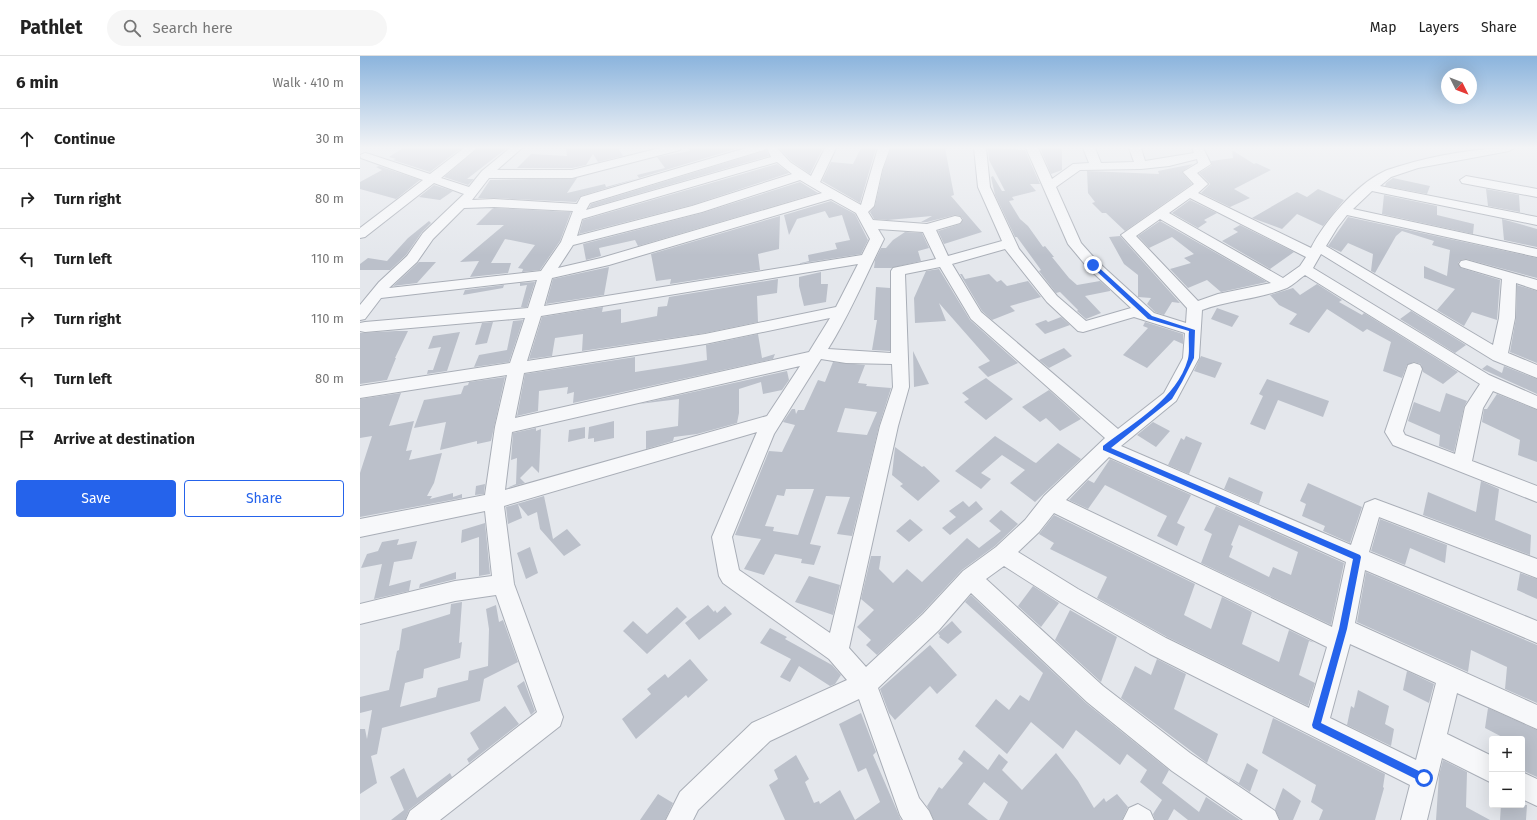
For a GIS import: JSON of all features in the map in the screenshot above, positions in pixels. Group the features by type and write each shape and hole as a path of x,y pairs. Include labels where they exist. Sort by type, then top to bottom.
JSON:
{"street":[{"path":"360,234 426,184"},
{"path":"446,184 471,192"},
{"path":"363,321 377,294 384,285 412,259 428,236 478,184"},
{"path":"419,820 551,717 503,584 494,501 504,427 517,367 546,275 568,242 578,212 585,200 640,184"},
{"path":"460,204 494,203 578,212 677,189 692,184"},
{"path":"568,242 697,209 775,184"},
{"path":"816,184 865,217 928,228 955,220"},
{"path":"873,184 865,217 877,239 869,258 842,311 816,355 766,432 722,537 730,576 837,651 866,684 909,806 920,820"},
{"path":"984,184 1013,250 1052,299 1084,327 1124,313 1134,312 1192,330"},
{"path":"1052,184 1049,186 1075,244 1093,265 1150,317"},
{"path":"679,820 689,801 761,732 866,684 931,622 970,578 1003,554 1032,526 1051,502 1112,444 1170,397 1191,358 1194,307 1128,235 1202,184"},
{"path":"1194,307 1218,299 1261,291 1283,284 1312,257 1331,226 1345,210 1373,184"},
{"path":"1486,184 1537,193"},
{"path":"1369,186 1537,221"},
{"path":"1189,193 1498,356 1537,372"},
{"path":"377,294 546,275 604,262 832,194"},
{"path":"1345,210 1537,253"},
{"path":"1160,213 1283,284"},
{"path":"928,228 944,262 976,315 1112,444 1357,557 1537,632"},
{"path":"837,651 889,426 901,387 898,271 944,262 1010,243"},
{"path":"1312,257 1490,382 1537,403"},
{"path":"363,321 535,312 869,258"},
{"path":"1466,264 1537,285"},
{"path":"1498,356 1507,318 1509,277"},
{"path":"360,392 706,339 842,311"},
{"path":"504,427 816,355 900,359"},
{"path":"1414,369 1394,432 1399,440 1537,494"},
{"path":"1464,461 1474,407 1490,382"},
{"path":"360,528 494,501 773,422"},
{"path":"1051,502 1340,635 1449,677 1537,717"},
{"path":"1316,725 1340,635 1357,557 1372,509 1380,507 1537,569"},
{"path":"1003,554 1070,596 1158,646 1424,778"},
{"path":"970,578 1095,694 1181,762 1266,820"},
{"path":"360,614 455,590 503,584"},
{"path":"1414,820 1449,677"},
{"path":"1433,740 1489,768"},
{"path":"1525,787 1537,793"},
{"path":"1136,820 1138,817 1141,820"}],"building":[{"path":"360,184 415,184 396,199 360,189"},
{"path":"488,184 573,184 567,193 605,184 606,187 621,184 581,196 576,202 478,198"},
{"path":"657,184 673,184 589,208 591,204"},
{"path":"709,184 757,184 692,205 579,234 583,220"},
{"path":"795,184 803,184 818,193 638,246 635,240 599,248 601,256 586,260 583,244 702,213"},
{"path":"827,184 866,184 860,203"},
{"path":"880,184 952,184 954,195 951,196 982,232 944,244 938,231 960,224 963,219 960,216 955,215 927,222 921,222 932,216 888,220 874,219 870,212 875,206"},
{"path":"992,184 998,184 1002,191 1005,191 1001,184 1040,184 1030,184 1036,191 1012,197 1014,200 1009,201 1020,219 1028,226 1043,247 1045,246 1069,278 1077,285 1100,281 1110,290 1085,296 1101,313 1086,319 1060,292 1056,293 1039,271 1041,270 1017,237 1015,237 995,195"},
{"path":"1088,184 1192,184 1125,231 1106,213 1102,213 1092,203 1095,202 1088,193"},
{"path":"1210,184 1244,184 1234,189 1250,198 1230,207 1201,193"},
{"path":"1386,184 1419,184 1430,186 1427,194 1385,186"},
{"path":"434,185 453,191 440,200 419,197"},
{"path":"1318,189 1344,200 1323,226 1297,214 1282,229 1252,218 1297,192 1307,197"},
{"path":"1486,189 1519,195 1520,212 1488,206"},
{"path":"1384,195 1437,206 1437,215 1474,224 1473,234 1382,214"},
{"path":"1190,200 1217,213 1204,220 1207,222 1198,228 1172,213"},
{"path":"831,201 855,214 868,240 861,254 797,264 809,261 808,255 837,249 835,243 850,240 842,215 829,218 825,211 797,219 789,235 784,215"},
{"path":"492,209 571,212 560,241 540,270 522,272 523,269 518,268 535,245 505,239 491,263 511,263 508,273 470,277 479,261 460,262 504,225 476,225"},
{"path":"780,216 779,249 758,254 760,270 670,284 671,279 656,281 651,254"},
{"path":"1348,217 1537,258 1537,278 1466,259 1461,260 1458,263 1461,268 1500,280 1497,320 1472,312 1464,326 1437,310 1455,289 1424,278 1424,266 1447,276 1450,250 1432,245 1434,241 1402,231 1396,236 1375,273 1371,271 1373,254 1348,243 1341,252 1328,246"},
{"path":"1502,219 1537,229 1537,247 1504,240"},
{"path":"429,221 431,223 422,232 406,255 390,270 360,270 360,264 368,258 387,261 408,238"},
{"path":"1160,221 1267,282 1221,292 1207,280 1188,288 1170,269 1191,263 1184,258 1194,254 1172,237 1149,248 1138,236"},
{"path":"1240,225 1294,252 1270,269 1222,241 1238,232 1233,229"},
{"path":"905,232 922,233 929,248 918,251 921,261 891,268 874,268 875,260 881,248 886,248 893,240"},
{"path":"1120,236 1180,303 1172,302 1164,315 1155,312 1147,304 1151,298 1138,297 1138,275 1124,264 1109,237"},
{"path":"419,262 436,262 417,283 393,286"},
{"path":"609,267 604,295 546,304 553,279"},
{"path":"939,269 970,320 1018,363 988,377 978,367 990,361 939,303 946,321 915,323 914,298 926,271"},
{"path":"821,272 821,284 828,284 826,302 804,306 799,286 799,277"},
{"path":"960,274 962,274 965,279 989,274 997,282 1001,280 1007,286 1028,281 1041,297 1010,306 1015,311 992,320 982,311"},
{"path":"778,279 777,293 757,296 758,322 705,333 582,351 583,334 555,338 552,356 529,359 542,317 603,307 602,312 621,309 621,323 657,316 658,307 667,306 669,297"},
{"path":"535,282 527,307 521,307 527,285 520,286 520,283"},
{"path":"1317,284 1342,300 1339,302 1362,315 1364,313 1458,372 1443,384 1423,372 1421,364 1414,362 1407,365 1402,378 1383,371 1391,342 1367,329 1363,332 1327,309 1309,333 1289,324 1297,314 1279,305 1270,295 1293,288 1300,295"},
{"path":"504,285 503,288 463,295 465,290"},
{"path":"1517,285 1537,291 1537,363 1510,352 1516,318"},
{"path":"876,287 890,288 890,351 872,350 877,320 874,320"},
{"path":"1217,308 1239,316 1232,327 1211,319"},
{"path":"1411,311 1466,345 1455,353 1400,319"},
{"path":"1061,317 1070,325 1045,334 1035,324 1046,320 1048,322"},
{"path":"523,320 509,362 474,367 479,355 507,350 513,321"},
{"path":"493,322 487,343 475,345 482,323"},
{"path":"1145,322 1183,334 1183,344 1174,340 1147,368 1123,355 1148,328 1143,326"},
{"path":"408,331 395,358 387,380 360,384 360,333"},
{"path":"460,332 447,371 427,374 428,370 433,370 441,347 428,349 433,336"},
{"path":"758,334 762,358 775,354 773,359 573,403 574,392 567,394 568,387 539,391 538,411 517,416 525,374 635,357 635,372 680,365 707,360 706,345"},
{"path":"1064,348 1072,356 1049,368 1039,360"},
{"path":"913,351 929,384 914,387"},
{"path":"1201,356 1222,363 1215,378 1194,371"},
{"path":"833,362 865,365 858,383 867,384 866,386 891,388 879,426 852,536 837,534 850,497 826,496 810,544 821,546 814,565 801,563 802,559 775,554 764,575 744,569 761,539 735,535 769,451 782,452 795,425 783,422 792,409 795,409 796,414 798,410 804,410 818,380 825,382","holes":["845,408 877,412 867,435 837,432","786,489 814,489 798,535 773,531 774,527 765,526 777,495 784,496"]},
{"path":"1487,365 1502,373 1504,366 1537,379 1537,394 1482,369"},
{"path":"787,371 789,380 782,390 763,394 761,382 739,389 739,413 737,423 697,434 674,437 673,441 646,449 646,431 678,426 679,399 639,404"},
{"path":"505,377 491,441 477,444 477,441 440,450 446,422 414,428 424,400 461,394 464,386 468,385 469,382"},
{"path":"986,378 1013,399 986,420 964,402 969,399 962,393"},
{"path":"1267,379 1329,401 1323,417 1278,400 1265,430 1250,424 1263,396 1259,394"},
{"path":"1049,390 1081,419 1060,431 1046,418 1040,422 1022,407"},
{"path":"401,393 389,426 414,421 406,451 412,450 409,460 442,453 434,483 427,496 432,496 430,499 453,493 453,497 462,494 462,498 360,517 360,473 372,436 360,438 360,399"},
{"path":"1446,393 1467,401 1464,407 1454,452 1439,446 1440,435 1408,421 1414,402 1440,412"},
{"path":"1497,394 1537,410 1537,462 1518,455 1520,440 1482,422 1484,409 1487,409"},
{"path":"614,421 614,438 594,442 594,438 588,439 589,427"},
{"path":"1153,422 1170,431 1156,447 1137,435"},
{"path":"585,427 585,438 568,442 569,430"},
{"path":"536,428 536,431 541,429 539,473 532,466 520,478 525,483 507,488 516,484 517,458 511,460 513,433"},
{"path":"995,436 1036,463 1058,443 1081,459 1035,502 1010,483 1025,470 1002,455 981,473 991,479 981,489 955,471"},
{"path":"1186,436 1202,443 1189,474 1168,465 1181,438 1184,440"},
{"path":"895,447 922,467 924,466 940,481 918,501 900,486 903,484 892,475"},
{"path":"1110,459 1191,495 1177,523 1185,527 1177,546 1157,536 1167,516 1105,485 1088,509 1069,500 1088,480 1094,483"},
{"path":"1229,477 1263,492 1259,504 1224,489"},
{"path":"1481,481 1499,489 1495,520 1531,535 1530,555 1423,515 1428,492 1476,512"},
{"path":"1308,483 1362,507 1350,543 1323,531 1325,526 1302,516 1306,504 1300,501"},
{"path":"485,484 484,494 475,495 476,486"},
{"path":"544,496 553,539 567,529 581,545 564,556 540,529 537,512 528,516 518,504 522,518 508,524 506,507"},
{"path":"963,501 969,507 976,501 983,509 950,535 942,528 956,517 949,511"},
{"path":"1216,506 1344,563 1331,625 1201,563 1212,534 1204,530","holes":["1239,525 1298,552 1291,575 1273,567 1269,577 1229,557 1233,546 1231,545"]},
{"path":"1001,510 1018,524 995,546 962,570 922,613 877,655 866,645 871,640 857,627 874,610 861,599 871,556 881,556 879,569 893,583 907,569 922,582 967,538 979,548 1001,531 989,521"},
{"path":"1054,515 1195,584 1184,615 1211,629 1222,597 1252,612 1242,644 1279,662 1289,630 1315,643 1309,641 1299,675 1315,683 1308,706 1167,637 1097,598 1107,577 1050,549 1054,543 1039,534"},
{"path":"910,519 923,530 909,542 896,531"},
{"path":"1380,519 1447,545 1445,563 1410,548 1405,565 1371,551"},
{"path":"485,523 490,574 479,576 479,537 461,543 462,530"},
{"path":"399,539 397,545 417,541 412,559 394,562 389,586 411,580 409,591 374,599 382,564 361,568 367,554 378,551 382,542"},
{"path":"530,547 538,573 526,579 517,553"},
{"path":"456,572 456,579 419,588 420,584"},
{"path":"1366,572 1537,645 1537,703 1505,689 1507,667 1471,650 1468,672 1357,622"},
{"path":"1520,573 1537,579 1537,599 1517,590"},
{"path":"809,576 840,585 833,615 795,602"},
{"path":"1033,586 1059,603 1041,627 1018,606"},
{"path":"971,595 1086,703 1169,770 1162,783 1199,812 1206,797 1240,820 1188,820 1174,809 1168,820 1155,820 1153,814 1162,800 1140,782 1147,770 1127,754 1120,765 1076,730 1063,749 1031,722 1007,754 975,726 996,699 1009,710 1020,695 1029,701 1043,673 965,602"},
{"path":"462,602 459,643 462,642 460,658 424,669 423,678 405,683 400,707 436,697 438,688 468,680 469,671 488,666 489,629 486,609 496,605 499,622 503,620 518,662 484,679 480,701 382,728 377,754 371,756 377,783 360,794 360,729 365,729 367,739 372,710 360,713 360,697 389,690 397,651 399,650 402,629 450,614 451,604"},
{"path":"708,605 714,612 715,610 717,613 725,606 732,614 699,640 685,623"},
{"path":"677,607 687,617 647,654 623,631 633,621 647,634"},
{"path":"1070,610 1117,637 1101,682 1055,640"},
{"path":"952,621 962,632 948,644 939,637 940,636 938,633"},
{"path":"770,628 787,637 785,639 832,665 841,675 835,684 830,686 799,666 790,682 780,677 791,659 760,643"},
{"path":"930,645 957,675 937,694 930,686 895,720 889,713 880,689"},
{"path":"690,659 708,680 688,698 686,695 636,739 622,719 651,694 647,689 665,674 668,678"},
{"path":"1157,659 1186,674 1174,709 1218,734 1207,763 1121,698 1135,666 1151,675"},
{"path":"1407,671 1434,684 1429,703 1403,690"},
{"path":"524,681 535,711 531,715 517,686"},
{"path":"1358,690 1389,706 1385,724 1394,729 1391,746 1347,725 1351,706 1354,708"},
{"path":"505,706 519,724 469,763 467,759 479,749 470,733"},
{"path":"1488,708 1537,730 1537,777 1525,771 1525,736 1500,736 1485,728"},
{"path":"861,713 876,752 873,755 901,820 855,820 880,802 866,768 858,772 839,724"},
{"path":"1273,718 1385,774 1384,788 1375,820 1319,820 1323,810 1311,802 1316,785 1262,753"},
{"path":"964,750 988,770 999,754 1008,762 1002,770 1022,790 1056,753 1078,781 1094,808 1104,798 1106,802 1117,794 1128,807 1122,820 999,820 1008,802 984,782 968,804 988,820 934,820 927,806 939,787 942,789 963,763 958,759"},
{"path":"796,755 809,779 805,782 814,803 819,801 820,804 840,790 855,820 785,820 769,785 778,779 774,770"},
{"path":"1443,760 1467,772 1466,807 1490,820 1436,820 1439,775"},
{"path":"1247,763 1258,770 1250,792 1219,771 1239,783"},
{"path":"404,768 417,798 450,773 452,777 409,810 405,820 391,820 404,810 390,777"},
{"path":"1283,788 1301,801 1293,820 1280,820 1275,809"},
{"path":"658,794 673,803 665,820 640,820"},
{"path":"1525,805 1527,805 1526,820 1500,820 1501,808 1525,808"}],"route":[{"path":"1093,265 1125,296 1150,317 1192,330 1191,358 1170,397 1106,448 1357,557 1343,629 1338,640 1316,725 1424,778"}]}
